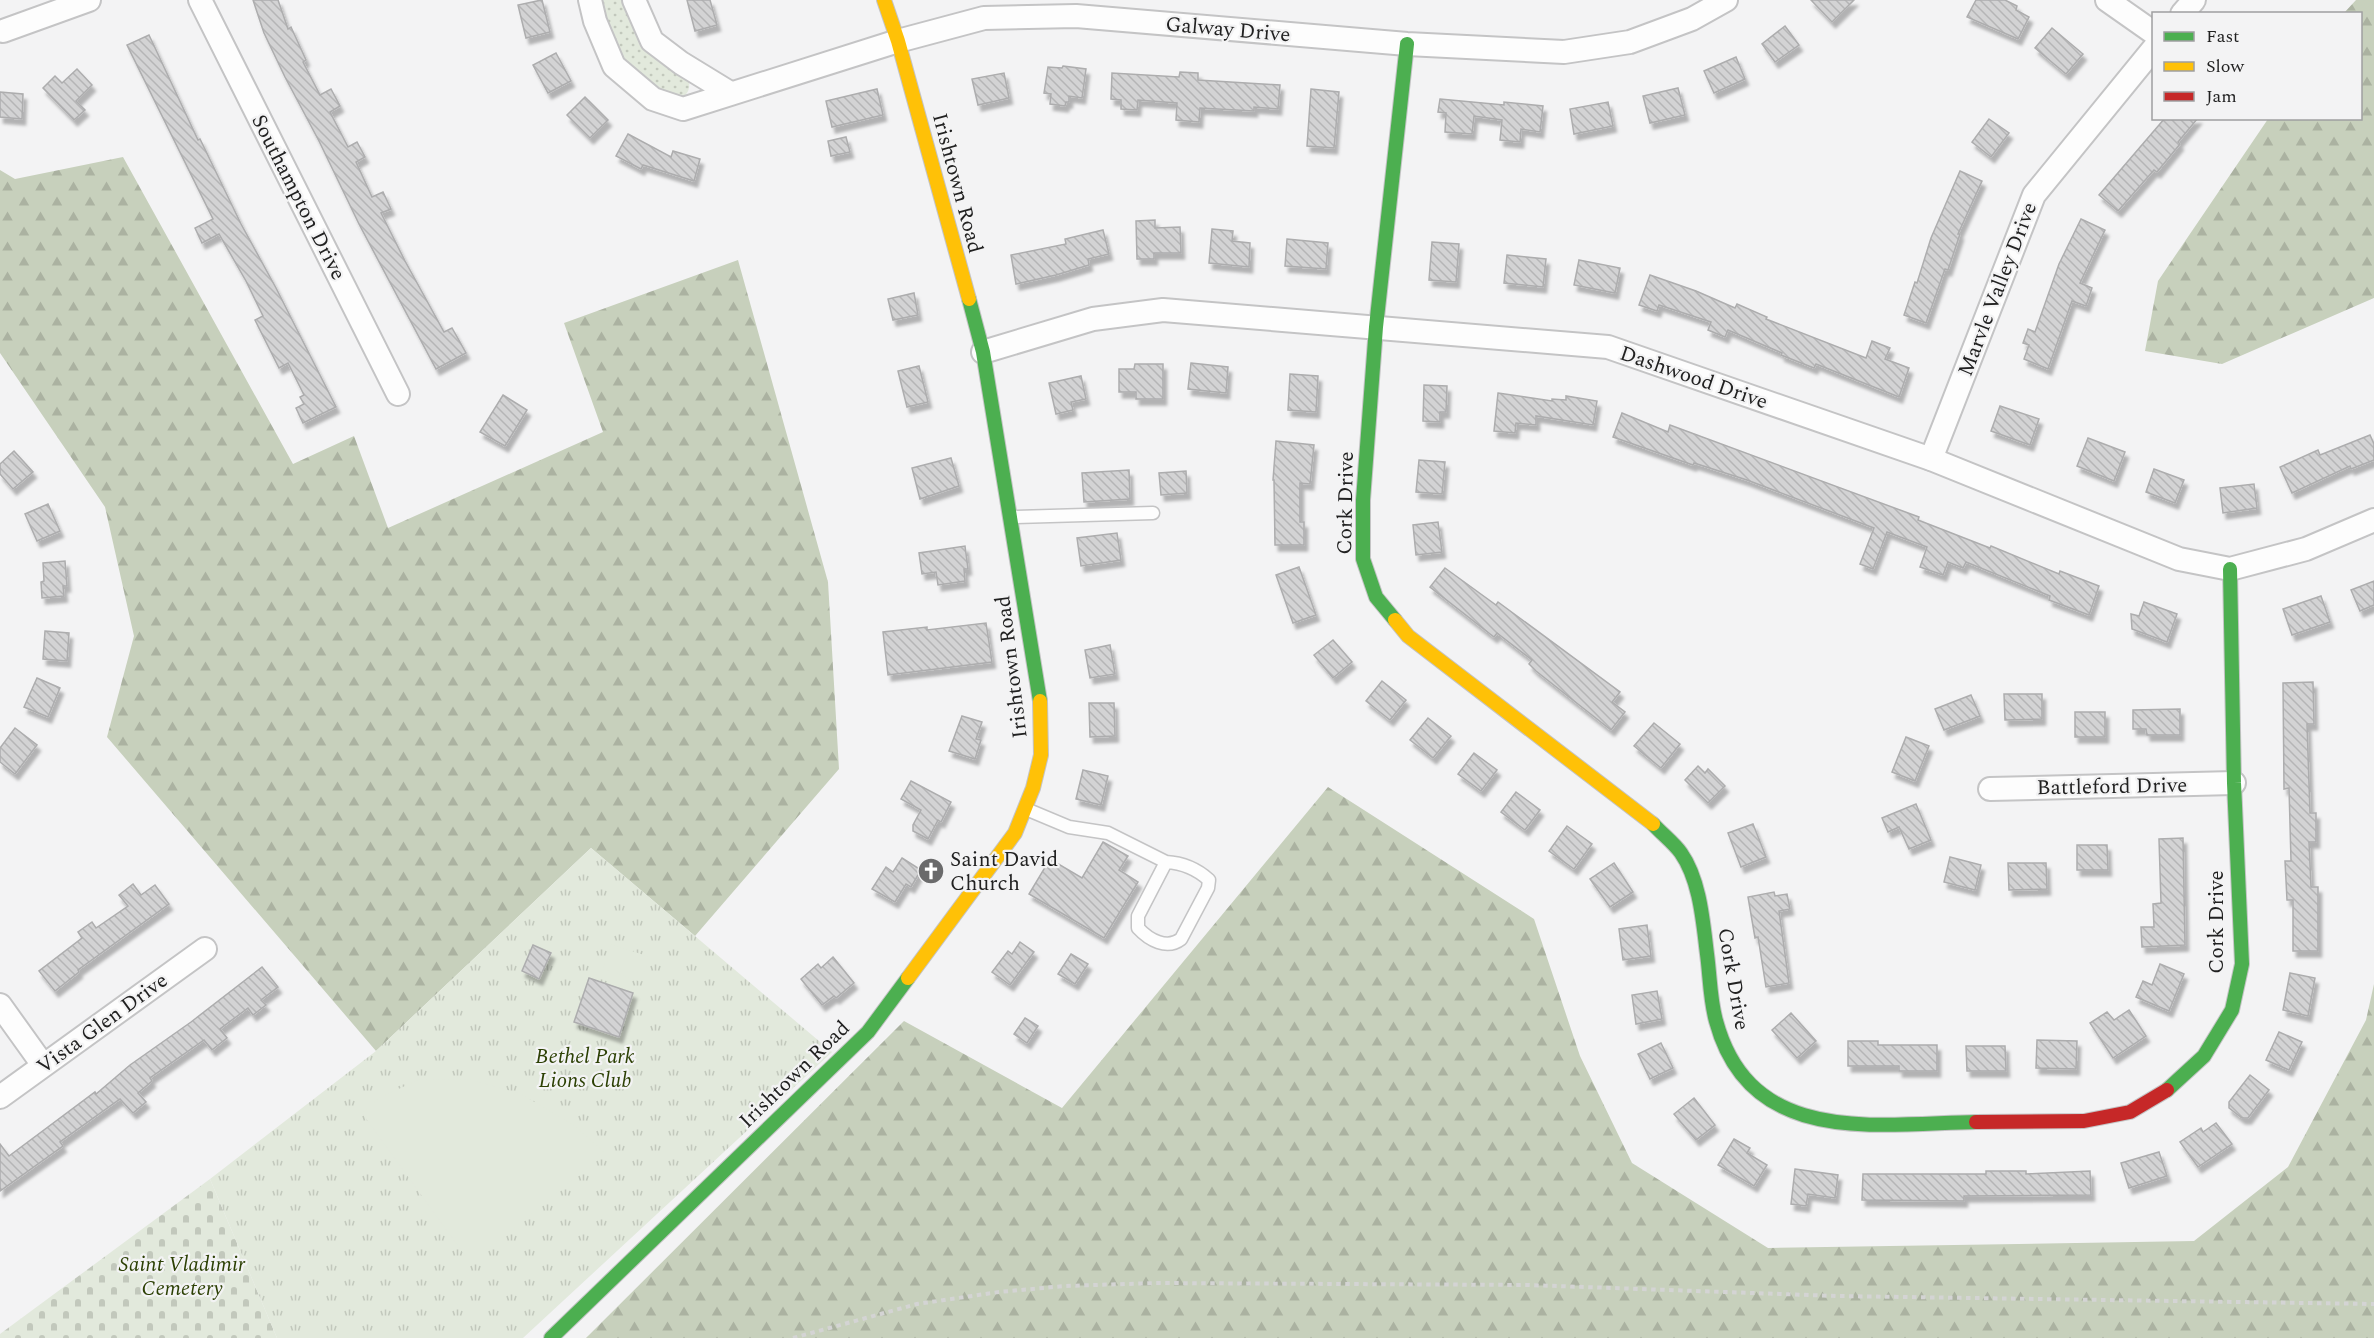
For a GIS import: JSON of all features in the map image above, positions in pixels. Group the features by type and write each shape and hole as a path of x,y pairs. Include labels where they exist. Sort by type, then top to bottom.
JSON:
{"street":[{"path":"3,31 89,0"},
{"name":"Southampton Drive","path":"200,0 398,394"},
{"name":"Galway Drive","path":"590,0 595,21 614,66 653,99 684,109 898,41 984,18 1076,16 1407,44 1564,52 1630,42 1692,19 1726,0"},
{"path":"634,0 652,41 681,63 730,93"},
{"name":"Irishtown Road","path":"551,1338 868,1032 1015,833 1033,789 1041,755 1042,712 983,352 898,41 884,0"},
{"path":"2106,0 2152,32"},
{"path":"2184,12 2194,0"},
{"name":"Cork Drive","path":"1407,44 1376,327 1363,500 1363,559 1376,597 1408,636 1647,818 1682,854 1699,894 1716,1021 1732,1062 1761,1096 1796,1114 1840,1124 2084,1121 2130,1112 2170,1088 2204,1056 2232,1010 2242,964 2234,783 2230,569"},
{"name":"Marvle Valley Drive","path":"1931,459 2034,195 2152,50"},
{"name":"Dashwood Drive","path":"983,352 1093,319 1163,310 1608,347 1931,459 2179,559 2230,569 2306,549 2374,520"},
{"name":"Battleford Drive","path":"1990,789 2234,783"},
{"name":"Vista Glen Drive","path":"0,1097 205,949"},
{"path":"0,1005 43,1065"}],"lane":[{"path":"1011,517 1153,513"},
{"path":"1025,808 1069,827 1108,833 1166,862 1181,863 1200,871 1209,880 1208,888 1181,939 1175,944 1165,945 1144,935 1138,928 1138,916 1166,862"}],"path":[{"path":"793,1338 917,1304 1065,1286 1156,1283 1528,1285 1837,1296 2374,1304"}],"green space":[{"path":"596,0 626,0 689,81 688,91 681,99 657,92 615,52"},
{"path":"2356,0 2374,0 2374,298 2222,364 2145,351 2158,281 2267,120 2362,120 2362,12 2345,12"},
{"path":"123,157 293,464 354,436 388,528 603,432 564,323 738,260 828,582 839,769 695,936 591,848 376,1051 107,737 134,636 105,507 0,353 0,170 15,179"},
{"path":"1328,787 1534,919 1580,1056 1632,1163 1768,1248 2194,1241 2288,1167 2366,1020 2374,984 2374,1338 586,1338 904,1021 1062,1108"},
{"name":"Bethel Park Lions Club","path":"591,848 832,1052 523,1338 277,1338 210,1179 376,1051"},
{"path":"611,944 650,957 641,982 603,969"},
{"path":"469,1079 521,1094 575,1126 605,1153 478,1257 466,1257 362,1113 379,1098 418,1080"},
{"name":"Saint Vladimir Cemetery","path":"210,1179 277,1338 0,1338 0,1334"}],"building":[{"path":"253,0 278,0 288,29 291,27 306,60 303,62 320,95 331,89 340,106 330,112 348,147 357,142 365,157 356,162 372,197 383,192 391,209 381,213 405,261 444,332 452,328 466,353 436,369 285,77 264,33"},
{"path":"542,0 550,32 526,38 518,5"},
{"path":"687,0 710,0 717,25 695,31"},
{"path":"1811,0 1854,0 1832,22"},
{"path":"1976,0 2005,0 2017,6 2016,10 2029,17 2018,39 1967,17"},
{"path":"1785,26 1799,45 1775,62 1762,44"},
{"path":"2052,28 2083,54 2066,74 2035,48"},
{"path":"149,35 198,140 200,139 241,224 336,407 303,423 296,408 304,404 300,397 304,395 288,363 279,368 255,320 263,316 246,281 219,234 202,243 195,228 213,219 127,45"},
{"path":"556,53 571,81 548,93 533,65"},
{"path":"1736,57 1745,79 1714,93 1704,71"},
{"path":"1063,66 1086,69 1082,98 1069,96 1069,102 1066,102 1065,106 1050,104 1051,94 1044,93 1048,67 1062,68"},
{"path":"77,69 92,85 76,101 85,110 74,120 43,88 55,76 62,83"},
{"path":"1180,72 1198,73 1198,80 1280,85 1278,109 1254,107 1254,111 1200,108 1199,122 1176,120 1177,103 1138,100 1137,110 1121,109 1121,100 1111,99 1112,73 1179,77"},
{"path":"1004,73 1009,98 978,105 972,79"},
{"path":"1678,88 1685,115 1650,123 1643,96"},
{"path":"877,89 883,115 832,127 826,101"},
{"path":"1311,89 1339,92 1334,148 1307,146"},
{"path":"0,92 23,94 22,119 0,117"},
{"path":"585,97 608,120 590,138 567,115"},
{"path":"1440,99 1543,106 1540,132 1521,129 1520,142 1500,140 1502,120 1474,116 1472,134 1445,132 1446,113 1438,112"},
{"path":"1608,102 1613,126 1574,134 1570,109"},
{"path":"1989,119 2009,133 1991,157 1972,142"},
{"path":"2163,120 2196,120 2157,172 2154,170 2118,211 2099,195"},
{"path":"628,134 671,157 673,151 700,159 694,181 643,165 641,169 616,156"},
{"path":"846,137 850,152 831,156 828,141"},
{"path":"1960,171 1982,181 1958,234 1960,234 1948,270 1945,269 1926,323 1904,315 1931,238"},
{"path":"2081,219 2105,230 2080,283 2092,288 2086,306 2072,301 2048,369 2024,359 2029,345 2023,343 2028,329 2035,332 2059,264"},
{"path":"1155,220 1155,228 1180,227 1181,253 1154,253 1154,259 1137,259 1136,221"},
{"path":"1212,229 1233,231 1232,241 1250,243 1249,267 1209,263"},
{"path":"1103,230 1109,254 1088,259 1089,265 1016,284 1011,255 1066,244 1065,239"},
{"path":"1287,239 1328,243 1326,269 1285,266"},
{"path":"1432,242 1459,244 1456,282 1429,280"},
{"path":"1507,255 1546,259 1543,287 1504,283"},
{"path":"1579,260 1620,268 1615,293 1574,285"},
{"path":"1650,275 1735,308 1737,304 1767,317 1766,319 1866,358 1872,341 1890,348 1885,359 1909,368 1899,397 1816,364 1814,368 1728,330 1725,337 1708,330 1711,322 1659,305 1657,311 1639,305"},
{"path":"914,293 918,315 893,320 888,299"},
{"path":"1191,363 1228,367 1226,393 1188,389"},
{"path":"1135,364 1163,364 1163,399 1136,399 1136,392 1119,392 1119,369 1134,369"},
{"path":"919,366 928,402 907,407 898,371"},
{"path":"1290,374 1318,376 1316,412 1288,410"},
{"path":"1081,376 1086,399 1071,402 1073,410 1056,414 1049,383"},
{"path":"1424,385 1447,386 1446,412 1440,412 1440,422 1423,421"},
{"path":"1498,393 1552,401 1552,399 1566,400 1566,396 1597,401 1593,425 1536,416 1536,425 1516,423 1515,433 1494,431"},
{"path":"503,395 527,410 505,446 480,432"},
{"path":"2000,406 2039,419 2030,445 1991,431"},
{"path":"1622,413 1668,432 1670,425 1919,517 1918,520 1990,548 1991,546 2059,574 2060,571 2099,586 2089,615 2049,600 2050,596 1966,562 1963,568 1948,562 1943,575 1920,567 1927,547 1887,532 1873,569 1860,564 1874,528 1747,480 1694,463 1693,465 1613,437"},
{"path":"2370,435 2374,444 2374,460 2351,469 2350,466 2292,493 2280,467 2318,450 2320,455"},
{"path":"2088,438 2125,452 2114,481 2077,466"},
{"path":"1276,441 1314,445 1310,484 1300,483 1300,522 1304,522 1304,545 1275,545 1273,480"},
{"path":"14,451 33,472 13,489 0,474 0,464"},
{"path":"951,458 959,486 920,499 912,468"},
{"path":"1419,460 1445,462 1442,494 1416,492"},
{"path":"2154,469 2184,480 2175,503 2146,492"},
{"path":"1129,470 1130,499 1084,502 1082,473"},
{"path":"1186,471 1187,493 1161,495 1159,473"},
{"path":"2254,484 2257,508 2223,513 2220,488"},
{"path":"48,504 60,531 37,541 25,514"},
{"path":"1438,522 1442,552 1416,555 1413,525"},
{"path":"1117,533 1121,560 1081,566 1077,538"},
{"path":"965,546 968,569 964,569 965,581 938,585 936,572 922,574 919,553"},
{"path":"65,561 67,586 63,586 64,596 42,598 43,563"},
{"path":"1299,567 1316,615 1293,623 1276,575"},
{"path":"1445,568 1496,605 1498,602 1620,692 1612,702 1625,712 1611,730 1536,671 1529,664 1532,660 1497,633 1494,637 1430,587"},
{"path":"2374,581 2374,605 2360,611 2351,590"},
{"path":"2321,596 2330,622 2292,635 2283,609"},
{"path":"2144,602 2177,614 2167,642 2132,629 2131,614 2139,616"},
{"path":"986,623 992,662 888,675 883,632 927,627 927,630"},
{"path":"45,631 69,633 67,661 43,659"},
{"path":"1333,640 1352,662 1333,678 1314,655"},
{"path":"1110,645 1115,674 1090,678 1085,650"},
{"path":"37,678 60,688 48,717 24,707"},
{"path":"1382,681 1406,700 1390,720 1366,701"},
{"path":"2313,682 2314,724 2307,724 2310,813 2316,813 2316,842 2309,842 2311,887 2318,887 2318,951 2293,951 2293,900 2287,900 2285,861 2291,861 2289,788 2284,789 2283,683"},
{"path":"2004,694 2042,694 2042,719 2005,720"},
{"path":"1971,695 1980,716 1944,730 1935,709"},
{"path":"1089,703 1114,703 1115,736 1090,737"},
{"path":"2180,709 2180,735 2147,735 2146,729 2133,729 2133,710"},
{"path":"2075,712 2105,712 2105,737 2075,737"},
{"path":"962,716 982,722 976,739 981,740 975,759 949,751"},
{"path":"1428,718 1451,736 1433,758 1410,740"},
{"path":"1654,723 1680,744 1661,768 1634,746"},
{"path":"15,728 37,745 15,774 0,762 0,748"},
{"path":"1906,737 1929,746 1915,781 1892,772"},
{"path":"1474,753 1497,770 1481,791 1458,774"},
{"path":"1698,766 1705,773 1708,769 1725,786 1708,803 1685,780"},
{"path":"1083,770 1108,776 1101,805 1076,799"},
{"path":"911,781 951,802 941,822 938,820 928,839 913,831 913,825 921,810 901,799"},
{"path":"1516,792 1540,810 1525,830 1501,812"},
{"path":"1916,804 1931,840 1909,849 1899,827 1888,832 1882,818"},
{"path":"1753,824 1766,857 1741,867 1728,833"},
{"path":"1567,826 1592,844 1574,869 1549,851"},
{"path":"2183,838 2185,945 2142,947 2141,927 2154,927 2153,904 2161,903 2159,839"},
{"path":"1103,842 1128,856 1119,870 1138,882 1104,938 1029,894 1050,859 1082,878"},
{"path":"2077,845 2107,845 2108,870 2077,870"},
{"path":"1950,857 1981,865 1975,890 1944,882"},
{"path":"902,858 921,870 911,887 906,884 895,902 872,889 886,867 893,872"},
{"path":"1614,863 1633,892 1610,907 1590,879"},
{"path":"2008,863 2046,863 2047,889 2009,890"},
{"path":"133,884 141,895 155,885 169,904 78,970 79,972 55,991 39,971 82,938 78,932 92,922 96,928 128,906 119,895"},
{"path":"1774,892 1775,896 1787,894 1790,909 1779,911 1789,983 1766,987 1758,937 1755,938 1748,897"},
{"path":"1647,925 1651,956 1623,960 1619,929"},
{"path":"1020,942 1034,952 1010,985 992,972 1008,951 1012,954"},
{"path":"533,945 551,953 539,979 522,971"},
{"path":"1071,954 1088,964 1075,984 1058,974"},
{"path":"833,957 854,983 836,998 834,996 822,1005 801,979 818,964 821,968"},
{"path":"2160,964 2184,974 2169,1011 2136,997 2143,981 2152,985"},
{"path":"262,967 278,987 261,1000 266,1005 253,1015 248,1008 220,1029 227,1038 212,1050 204,1040 150,1078 152,1081 138,1093 146,1102 133,1113 120,1099 60,1142 63,1146 0,1191 0,1144 9,1156 95,1092 96,1094 130,1065 191,1022"},
{"path":"2290,973 2315,978 2308,1016 2283,1010"},
{"path":"589,978 633,993 619,1037 574,1022"},
{"path":"1657,991 1662,1019 1636,1024 1632,995"},
{"path":"2129,1010 2146,1036 2113,1058 2090,1023 2107,1012 2114,1020"},
{"path":"1791,1013 1816,1041 1797,1058 1772,1030"},
{"path":"1025,1018 1038,1026 1027,1043 1014,1034"},
{"path":"2279,1032 2302,1042 2289,1070 2266,1060"},
{"path":"2037,1040 2077,1041 2076,1069 2036,1068"},
{"path":"1848,1041 1878,1041 1878,1045 1937,1045 1937,1071 1899,1071 1899,1066 1848,1066"},
{"path":"1661,1043 1673,1068 1650,1079 1638,1054"},
{"path":"1966,1046 2005,1046 2006,1071 1967,1071"},
{"path":"2250,1075 2269,1090 2248,1118 2242,1118 2229,1108 2229,1102"},
{"path":"1694,1098 1715,1125 1696,1140 1674,1114"},
{"path":"2216,1123 2232,1144 2198,1167 2180,1142 2201,1128 2203,1132"},
{"path":"1734,1139 1750,1148 1747,1153 1767,1165 1754,1186 1718,1165"},
{"path":"2159,1152 2167,1176 2129,1188 2121,1163"},
{"path":"1795,1169 1838,1175 1835,1198 1808,1194 1806,1206 1791,1204"},
{"path":"1986,1171 2026,1171 2026,1174 2090,1171 2091,1195 1964,1196 1964,1201 1862,1200 1863,1174 1986,1174"}],"traffic: fast":[{"path":"1395,620 1376,597 1363,559 1363,500 1376,327 1407,44"},
{"path":"969,299 983,352 1040,701"},
{"path":"2167,1090 2204,1056 2232,1010 2242,964 2234,783 2230,569"},
{"path":"1653,824 1681,853 1693,876 1702,915 1716,1021 1733,1062 1757,1090 1787,1109 1821,1120 1898,1125 1976,1122"},
{"path":"551,1338 868,1032 908,978"}],"traffic: slow":[{"path":"884,0 898,41 969,299"},
{"path":"1395,620 1408,636 1653,824"},
{"path":"908,978 1015,833 1033,788 1041,755 1040,701"}],"traffic: jam":[{"path":"1976,1122 2084,1121 2130,1112 2167,1090"}],"place":[{"name":"Saint David Church","path":"931,871"}]}
